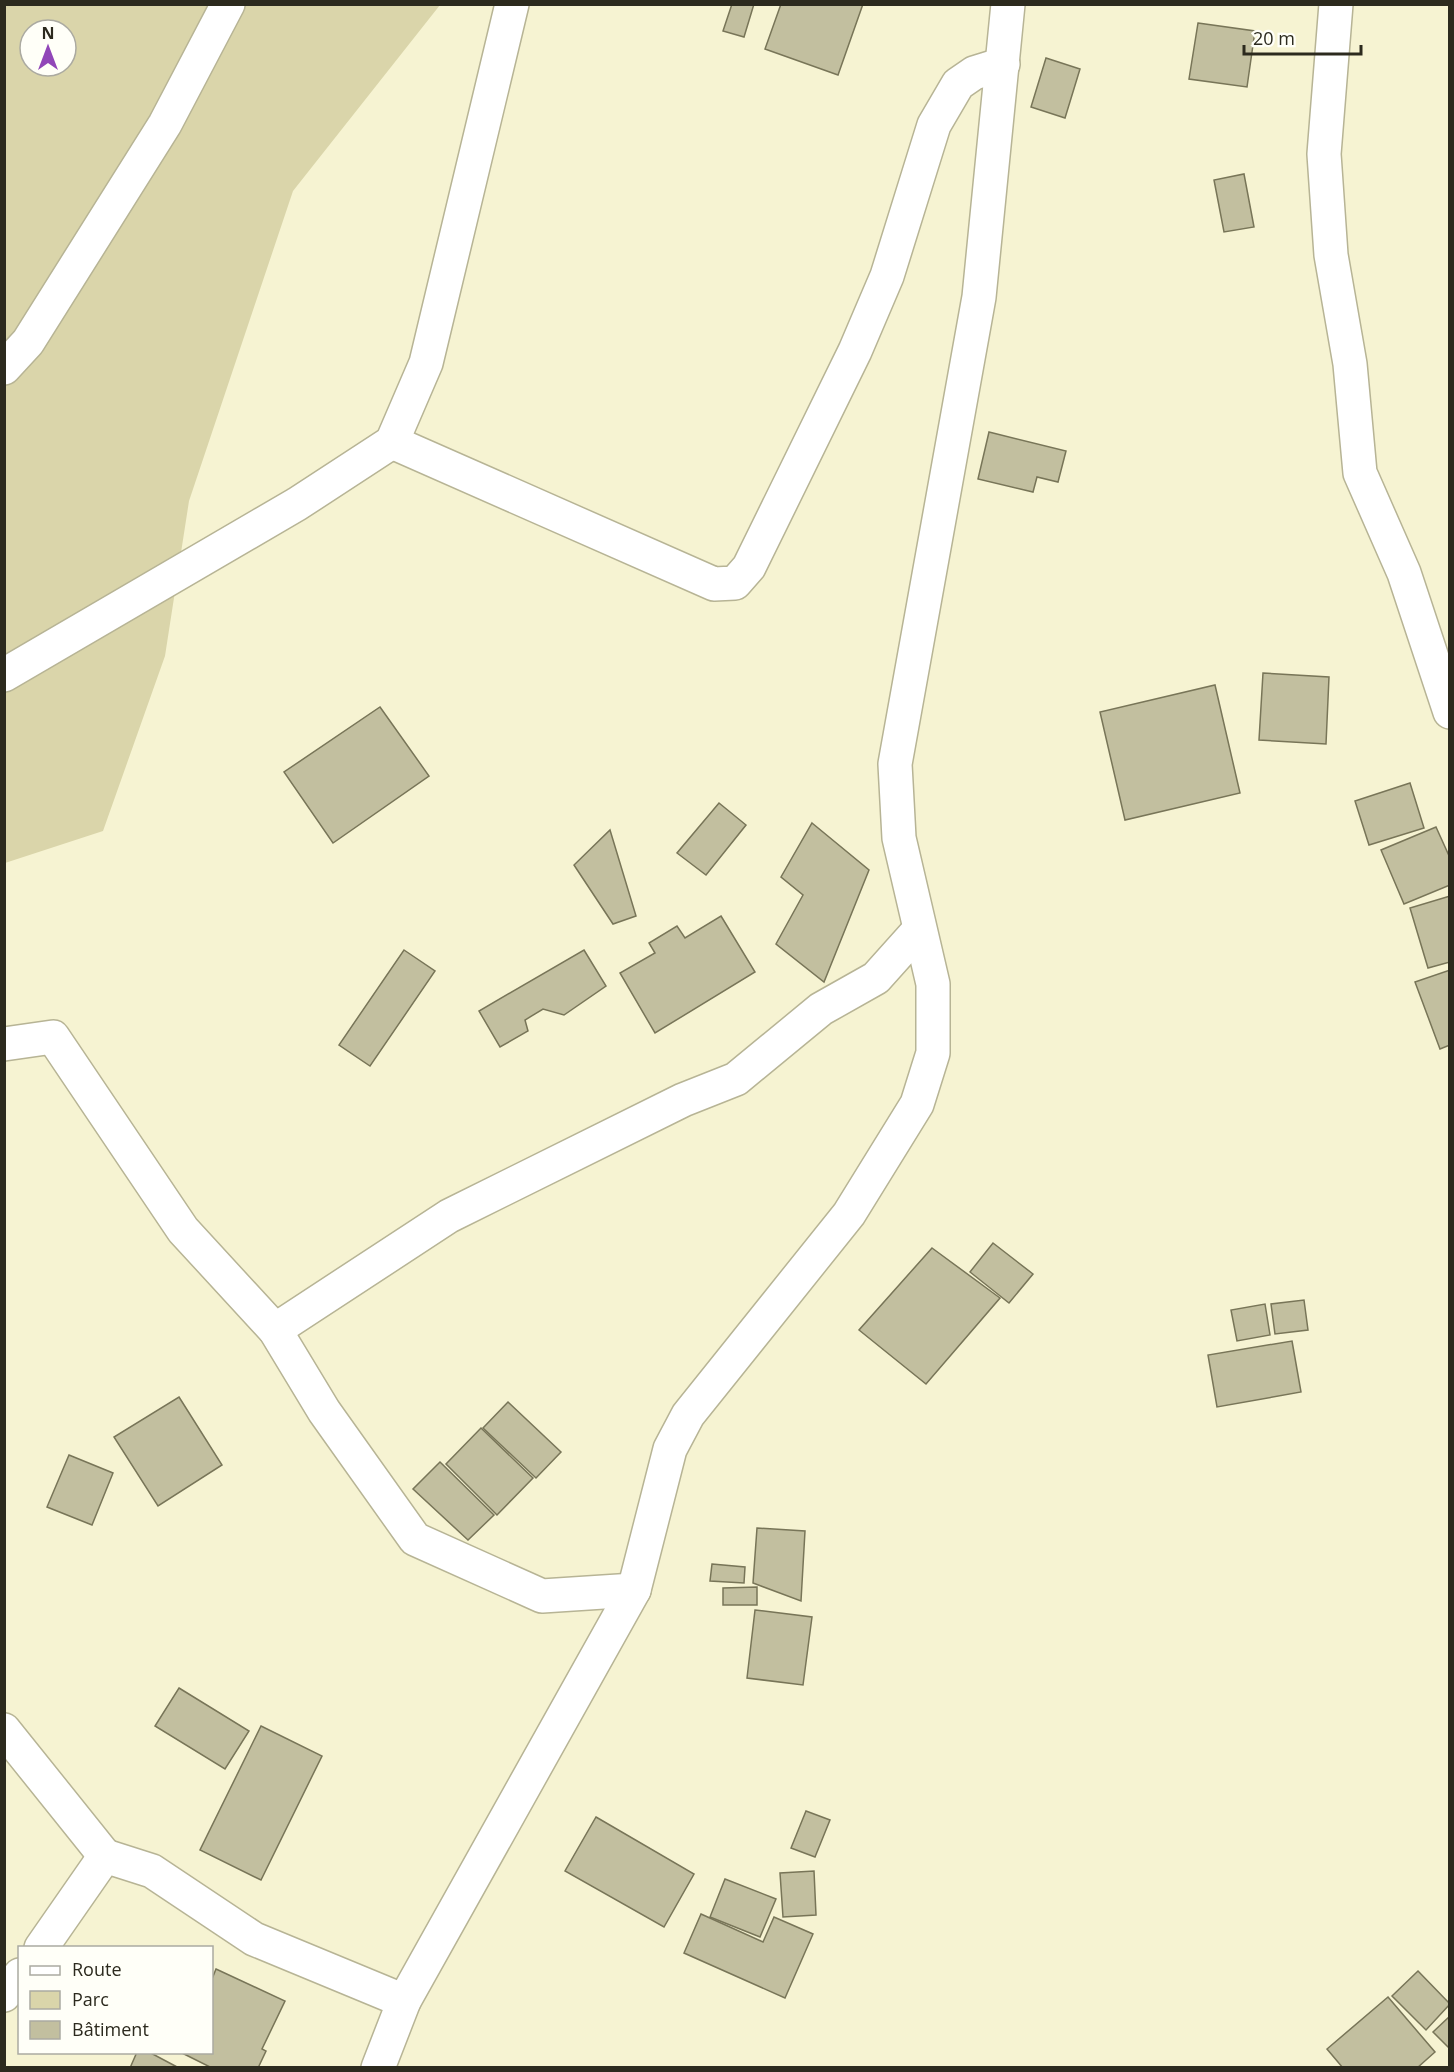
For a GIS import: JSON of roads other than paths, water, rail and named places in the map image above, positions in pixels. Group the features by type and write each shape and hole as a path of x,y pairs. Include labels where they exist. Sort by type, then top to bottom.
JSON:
{"street":[{"path":"4,368 16,336 165,124 228,4"},
{"path":"4,675 297,504 392,442 426,363 512,4"},
{"path":"378,2067 404,2001 539,1764 634,1590 670,1449 688,1415 849,1214 917,1104 933,1053 933,984 899,838 895,764 979,297 1008,4"},
{"path":"1336,4 1324,154 1331,255 1350,364 1360,473 1404,573 1449,712"},
{"path":"392,442 714,584 735,583 749,567 855,351 886,276 934,125 958,84 974,73 1003,64"},
{"path":"275,1330 449,1216 682,1100 736,1079 821,1009 876,978 920,930"},
{"path":"4,1044 53,1037 183,1230 275,1330 324,1411 415,1539 542,1596 634,1590"},
{"path":"4,1730 105,1856 152,1871 254,1939 404,2001"},
{"path":"41,1946 105,1856"},
{"path":"4,1995 18,1978"}]}
